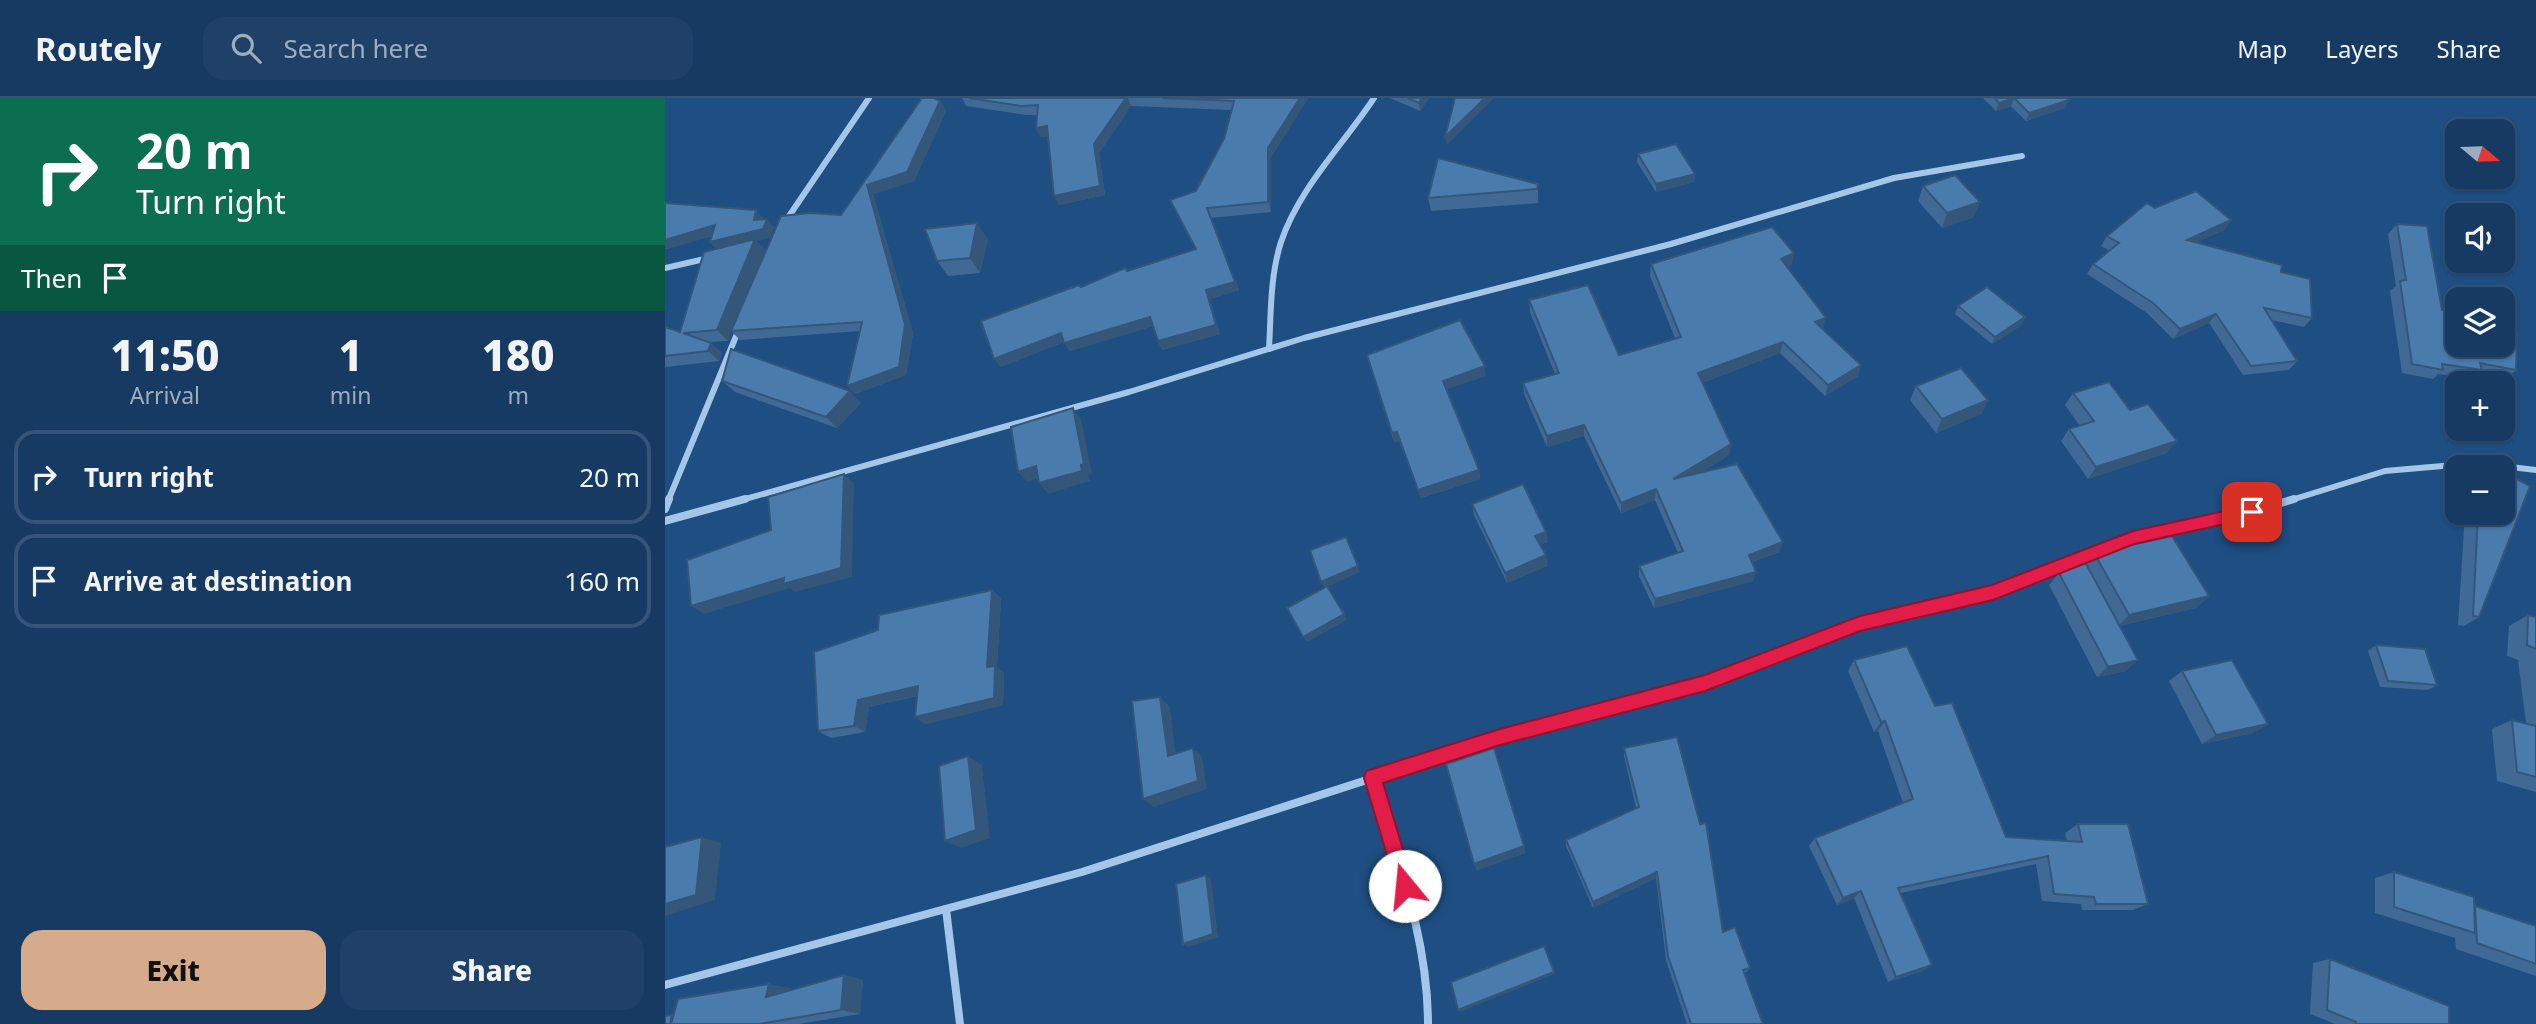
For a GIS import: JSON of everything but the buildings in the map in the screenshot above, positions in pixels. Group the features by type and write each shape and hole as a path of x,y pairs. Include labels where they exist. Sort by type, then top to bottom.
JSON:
{"street":[{"path":"779,230 869,98"},
{"path":"1269,349 1273,280 1281,241 1315,182 1374,98"},
{"path":"665,521 1116,396 1269,349 1671,244 1894,178 2022,156"},
{"path":"665,268 720,256"},
{"path":"665,509 744,316"},
{"path":"665,985 1082,872 1500,737 1705,683 1860,624 1993,592 2133,537 2252,512 2385,471 2477,463 2536,470"},
{"path":"1373,778 1419,930 1428,989 1428,1024"},
{"path":"946,909 960,1024"}],"route":[{"path":"1405,886 1373,778 1500,737 1705,683 1860,624 1993,592 2133,537 2252,512"}]}
